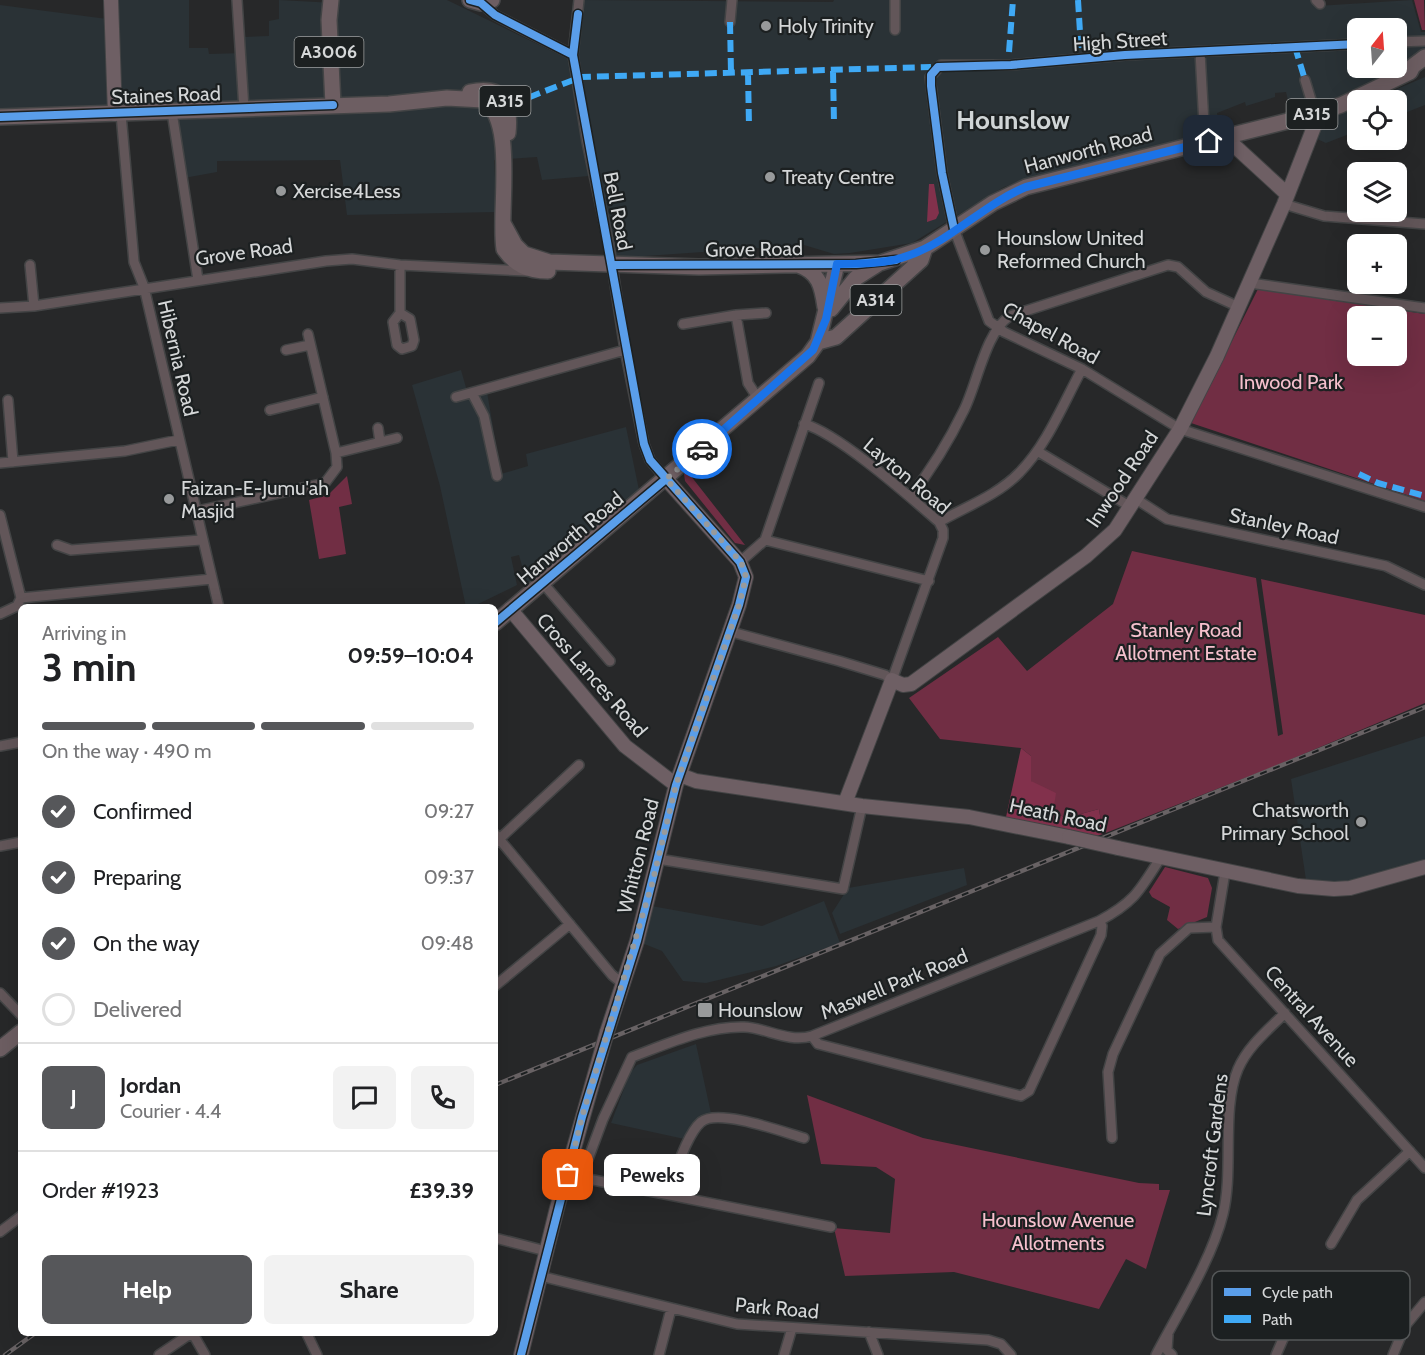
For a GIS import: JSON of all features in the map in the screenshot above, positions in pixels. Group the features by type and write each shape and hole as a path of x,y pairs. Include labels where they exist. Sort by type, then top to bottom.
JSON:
{"main road":[{"name":"A3006","path":"331,0 328,21 333,105"},
{"name":"Hanworth Road","path":"818,342 836,337 921,261 926,248 1004,197 1026,187 1226,138 1341,105 1418,71 1413,66 1425,57"},
{"name":"Staines Road","path":"0,117 333,105 447,98 481,90 496,93 505,100 509,117 504,163 503,222 504,249 512,260"},
{"name":"A315","path":"503,222 515,245 524,254 537,260 612,265"},
{"name":"Grove Road","path":"612,265 880,263 926,248"},
{"name":"A315","path":"512,260 524,268 543,271 593,265"},
{"name":"Hanworth Road","path":"829,313 856,278 880,263"},
{"path":"795,264 808,269 818,278 829,313"},
{"name":"Hanworth Road","path":"498,620 808,356 818,342 829,313 840,264"},
{"path":"0,1049 18,1034"}],"street":[{"path":"111,0 118,114"},
{"path":"237,0 244,109"},
{"name":"Bell Road","path":"579,0 573,55 587,142 644,444 650,460 666,479"},
{"path":"730,22 732,0"},
{"path":"895,0 895,30"},
{"path":"481,1 495,15 573,55"},
{"path":"1407,42 1425,41"},
{"name":"High Street","path":"954,229 942,173 930,77 941,65 1011,65 1347,45"},
{"path":"1200,52 1205,142"},
{"path":"1305,80 1315,113"},
{"path":"172,112 198,280"},
{"name":"Inwood Road","path":"892,680 903,685 911,684 1107,540 1134,503 1180,429 1239,307 1286,199 1314,127 1315,113"},
{"name":"Hibernia Road","path":"118,114 134,262 144,287 178,440 197,511 201,540 218,604"},
{"path":"1226,138 1286,199 1324,216 1425,224"},
{"name":"Chapel Road","path":"954,229 985,315 996,327 1082,369 1180,429 1425,507"},
{"name":"Grove Road","path":"0,308 34,306 144,287 352,260 496,271 543,271"},
{"path":"496,271 512,260"},
{"path":"30,265 34,306"},
{"path":"400,265 400,313"},
{"path":"910,497 932,468 965,409 996,327 1010,316 1168,265 1178,267 1206,292 1239,307"},
{"path":"1250,283 1425,308"},
{"path":"683,324 736,315 766,313"},
{"path":"736,315 747,383 759,400"},
{"path":"197,511 325,483 337,467 336,453 308,334"},
{"path":"286,350 310,345"},
{"path":"456,397 626,350"},
{"path":"939,522 994,492 1018,474 1037,451 1082,369"},
{"path":"666,479 741,562 765,540 819,383"},
{"path":"472,393 484,416 497,476"},
{"path":"270,410 323,397"},
{"path":"8,400 13,462"},
{"path":"283,407 286,418"},
{"name":"Layton Road","path":"804,424 820,430 910,497 939,522 943,530 943,538 929,581 892,680"},
{"path":"378,428 380,442"},
{"path":"336,453 397,438"},
{"path":"0,463 125,451 178,440"},
{"name":"Stanley Road","path":"1037,451 1167,519 1386,566 1425,585"},
{"path":"0,515 21,598 17,606 0,614"},
{"path":"57,545 71,550 201,540"},
{"path":"765,540 929,581"},
{"name":"Whitton Road","path":"521,1355 546,1251 575,1177 597,1066 623,984 678,780 728,631 739,605 746,577 741,562"},
{"path":"21,598 212,579"},
{"path":"542,582 610,661"},
{"name":"Cross Lances Road","path":"510,609 625,746 678,780"},
{"path":"728,631 839,661 885,675 892,680 845,803"},
{"path":"0,746 18,743"},
{"path":"498,837 579,765"},
{"name":"Heath Road","path":"678,780 706,782 862,806 969,817 1298,886 1350,888 1425,867"},
{"path":"658,859 843,888 862,806"},
{"path":"498,841 612,975 623,984"},
{"path":"0,846 18,843"},
{"name":"Maswell Park Road","path":"575,1177 632,1057 726,1027 747,1027 794,1039 812,1036 1100,921 1124,908 1139,891 1161,857"},
{"path":"1112,1138 1108,1072 1113,1054 1160,954 1189,928 1216,927 1225,872"},
{"path":"812,1036 818,1044 1021,1096 1029,1091 1096,946 1102,926 1100,921"},
{"path":"498,984 570,924"},
{"name":"Central Avenue","path":"1216,927 1218,939 1425,1168"},
{"path":"0,993 18,1012"},
{"name":"Lyncroft Gardens","path":"1156,1355 1217,1236 1224,1213 1232,1091 1238,1069 1251,1047 1285,1013"},
{"path":"668,1193 690,1140 699,1123 705,1120 731,1119 804,1138"},
{"path":"1331,1244 1357,1200 1410,1151"},
{"path":"575,1177 668,1193 831,1227"},
{"path":"0,1232 18,1218"},
{"path":"498,1239 546,1251"},
{"name":"Park Road","path":"540,1276 737,1324 988,1340 1001,1344 1011,1355"},
{"path":"1410,1321 1425,1302"},
{"path":"659,1355 671,1309"},
{"path":"784,1355 792,1328"},
{"path":"1168,1331 1167,1350 1172,1355"},
{"path":"869,1332 878,1355"},
{"path":"159,1355 188,1336"},
{"path":"192,1336 205,1355"},
{"path":"308,1336 317,1355"},
{"path":"1276,1355 1283,1340"},
{"path":"1393,1355 1400,1340"}],"shaded area":[{"path":"115,0 189,0 189,48 208,48 209,54 244,53 243,37 269,36 269,21 279,19 279,0 335,3 337,0 447,0 570,60 577,53 582,0 833,2 834,0 1312,0 1317,6 1412,0 1421,32 1425,32 1425,48 1407,60 1407,18 1347,18 1347,78 1379,78 1359,90 1347,90 1347,95 1291,113 1286,92 1275,93 1275,97 1246,106 1245,102 1217,113 1220,131 1042,174 1004,187 912,243 834,254 804,245 631,257 615,255 602,243 589,176 542,180 537,157 494,160 497,212 347,215 340,160 217,161 217,172 184,178 172,105 0,111 0,5 115,20"},
{"path":"1425,77 1425,105 1407,112 1407,90 1394,90"},
{"path":"1347,111 1347,135 1326,143 1315,138 1323,122"},
{"path":"929,184 934,184 939,213 936,219 927,222"},
{"path":"461,370 467,391 486,386 501,474 528,466 526,454 626,427 639,490 531,583 526,580 519,555 511,557 517,585 478,604 465,604 440,486 412,385"},
{"name":"Chatsworth Primary School","path":"1425,736 1425,865 1347,886 1306,880 1291,779"},
{"path":"1021,748 1031,756 1031,781 1056,793 1053,812 1066,818 1099,809 1103,834 1096,836 1006,817"},
{"path":"964,868 967,885 840,934 832,913 848,888"},
{"path":"824,901 840,943 776,966 706,983 683,981 662,951 637,941 646,905 762,926"},
{"path":"696,1044 712,1118 689,1140 611,1123 630,1073 637,1065"}],"green space":[{"path":"1414,0 1424,0 1425,30 1422,30"},
{"name":"Inwood Park","path":"1258,289 1372,306 1347,306 1347,366 1407,366 1407,311 1425,314 1425,501 1191,423"},
{"path":"687,471 745,545 735,543 685,481 684,474"},
{"path":"347,476 352,504 339,507 346,554 319,559 309,500 328,495"},
{"name":"Stanley Road Allotment Estate","path":"1132,551 1256,578 1278,736 1283,734 1261,579 1425,615 1425,703 1275,766 1103,834 1099,809 1066,818 1053,812 1031,781 1031,756 1021,748 940,739 909,698 998,637 1027,671 1113,604"},
{"path":"1165,867 1208,878 1212,888 1207,917 1178,929 1167,920 1170,907 1152,897 1149,892"},
{"name":"Hounslow Avenue Allotments","path":"807,1095 923,1138 1139,1183 1159,1184 1159,1190 1170,1190 1146,1269 1126,1259 1099,1309 954,1272 845,1276 834,1228 890,1233 895,1179 876,1167 821,1164"}],"railway":[{"path":"498,1084 1425,707"},
{"path":"5,1355 31,1336"}],"marked path":[{"path":"1009,52 1013,0"},
{"path":"1078,0 1081,48"},
{"path":"730,22 731,73"},
{"path":"1295,47 1305,80"},
{"path":"512,104 581,77 931,67"},
{"path":"833,71 834,123"},
{"path":"748,73 749,126"},
{"path":"1359,474 1378,483 1425,496"}],"cycle path":[{"path":"470,0 481,3 495,15 573,55"},
{"path":"521,1355 582,1117 637,941 676,785 739,605 746,577 740,562 650,460 644,444 573,55 578,14"},
{"path":"954,229 942,173 931,86 931,75 938,67 1011,65 1125,55 1347,45"},
{"path":"0,117 333,105"},
{"path":"612,265 856,264 896,260"},
{"path":"498,620 666,479"}],"way so far":[{"path":"568,1175 582,1117 652,884 676,785 739,605 746,577 741,562 666,479 702,449"}],"place":[{"name":"Holy Trinity","path":"766,26"},
{"name":"Treaty Centre","path":"770,177"},
{"name":"Xercise4Less","path":"281,191"},
{"name":"Hounslow United Reformed Church","path":"985,250"},
{"name":"Faizan-E-Jumu'ah Masjid","path":"169,499"},
{"name":"Chatsworth Primary School","path":"1361,822"},
{"name":"Hounslow","path":"705,1010"},
{"name":"Peweks","path":"568,1175"}],"district":[{"name":"Hounslow","path":"1013,120"}],"route":[{"path":"702,449 813,350 826,319 837,264 880,263 896,260 927,247 1004,197 1026,187 1209,141"}]}
